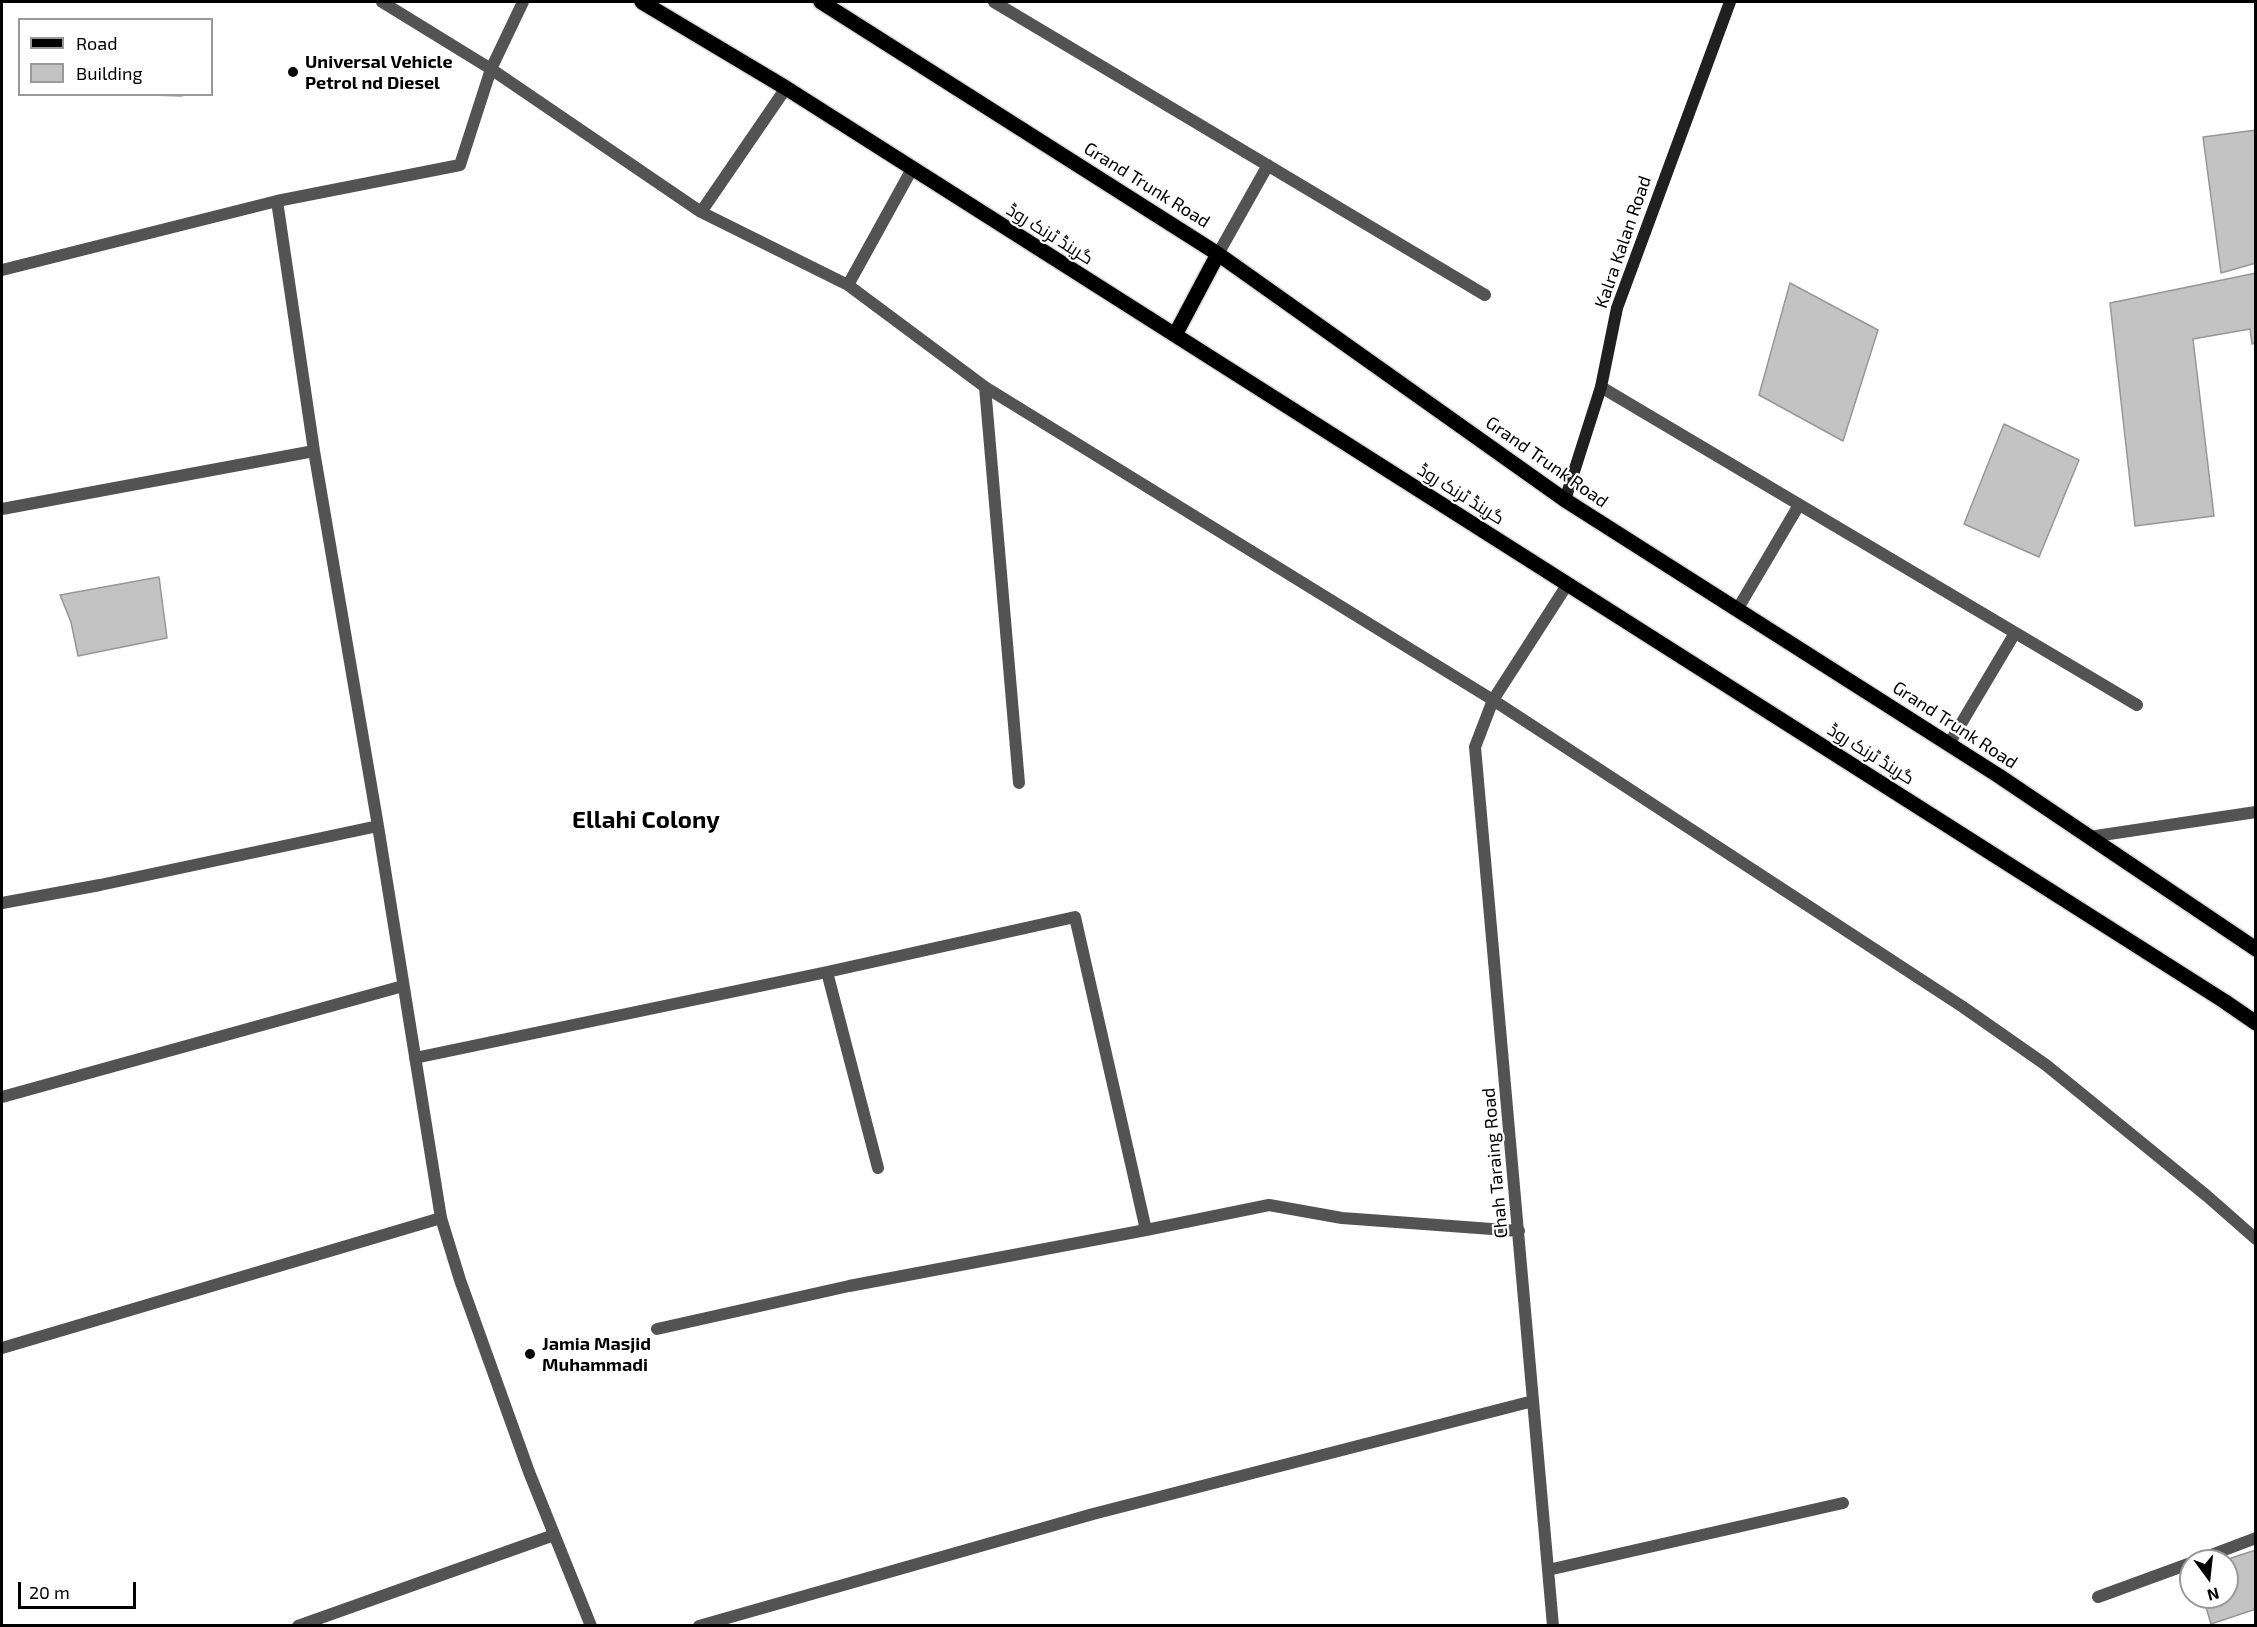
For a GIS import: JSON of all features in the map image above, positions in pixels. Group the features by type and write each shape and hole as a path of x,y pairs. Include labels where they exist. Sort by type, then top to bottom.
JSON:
{"main road":[{"name":"گرینڈ ٹرنک روڈ","path":"642,2 786,88 2256,1023"},
{"name":"Grand Trunk Road","path":"821,2 1218,254 1565,500 1948,744 2256,949"},
{"path":"1174,335 1218,254"}],"street":[{"path":"382,2 491,69 701,212 848,285 985,387 1493,700 1963,1007 2046,1065 2207,1196 2256,1239"},
{"path":"2,270 277,201 460,165 491,69 523,2"},
{"path":"994,2 1485,295"},
{"name":"Kalra Kalan Road","path":"1565,500 1600,387 1617,308 1730,2"},
{"path":"701,212 786,88"},
{"path":"1218,254 1268,165"},
{"path":"848,285 912,169"},
{"path":"277,201 314,451 378,826 441,1218 480,1333 554,1535 591,1626"},
{"path":"985,387 1019,783"},
{"path":"1600,387 2137,705"},
{"path":"2,509 314,451"},
{"path":"1737,610 1799,505"},
{"name":"Chah Taraing Road","path":"1550,1625 1548,1570 1475,747 1493,700 1567,585"},
{"path":"1948,744 2015,633"},
{"path":"2089,837 2256,812"},
{"path":"2,903 100,885 378,826"},
{"path":"415,1058 827,972 1075,917 1146,1230"},
{"path":"827,972 878,1168"},
{"path":"2,1097 403,986"},
{"path":"657,1329 849,1286 1269,1205 1342,1218 1519,1231"},
{"path":"2,1348 441,1218"},
{"path":"699,1626 1093,1515 1533,1401"},
{"path":"1548,1570 1843,1503"},
{"path":"298,1626 554,1535"},
{"path":"2227,1549 2256,1538"},
{"path":"2098,1597 2179,1567"}],"building":[{"path":"2256,130 2256,263 2221,273 2203,137"},
{"path":"2256,273 2256,343 2252,344 2250,329 2193,339 2214,516 2135,526 2110,303"},
{"path":"1790,283 1878,330 1843,441 1759,395"},
{"path":"2004,424 2079,460 2039,557 1964,524"},
{"path":"159,577 167,638 78,656 71,622 60,595"},
{"path":"2256,1550 2256,1609 2211,1624 2207,1609 2239,1609 2239,1556"}],"place":[{"name":"Universal Vehicle Petrol nd Diesel","path":"293,72"},
{"name":"Jamia Masjid Muhammadi","path":"530,1354"}],"district":[{"name":"Ellahi Colony","path":"646,820"}]}
